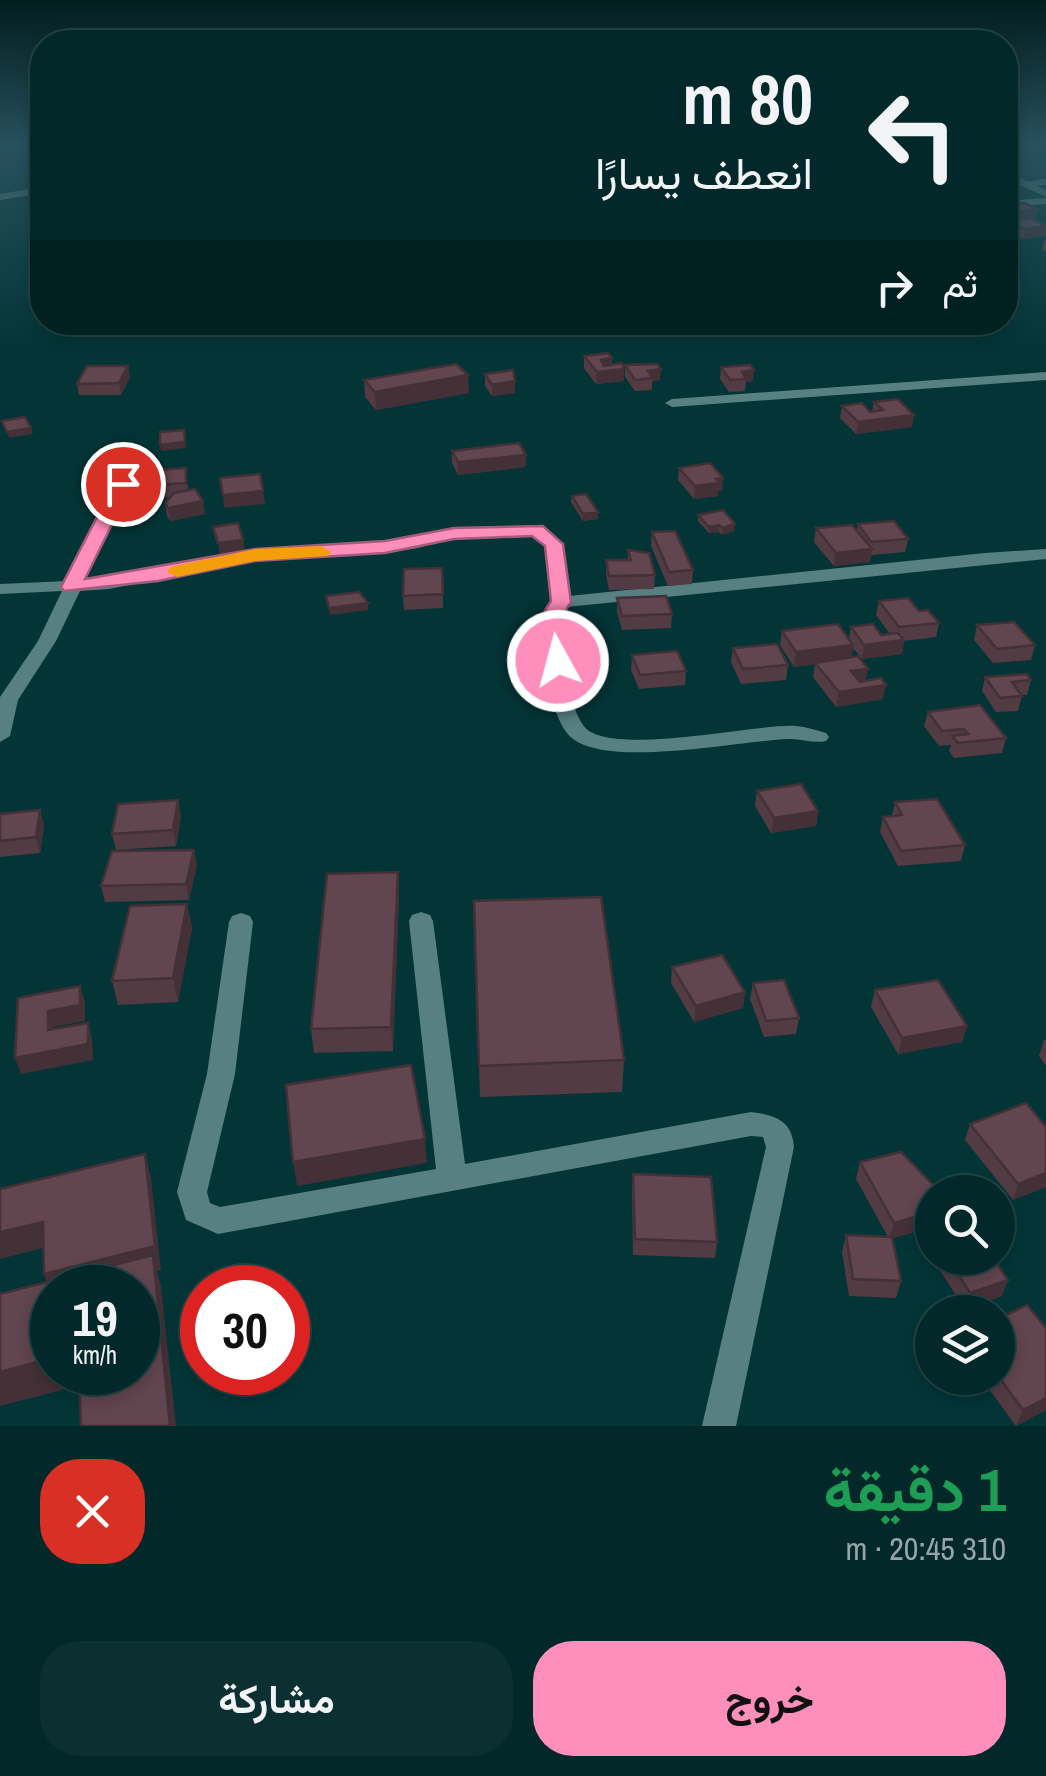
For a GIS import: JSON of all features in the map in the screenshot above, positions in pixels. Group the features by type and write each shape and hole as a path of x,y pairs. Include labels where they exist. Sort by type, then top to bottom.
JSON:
{"street":[{"path":"672,402 1046,376"},
{"path":"0,736 8,700 47,640 123,484"},
{"path":"0,589 71,587 158,575 255,555 376,548 454,534 537,530 554,544 561,602"},
{"path":"818,737 794,732 637,746 604,745 579,736 571,721 550,627 551,614 561,602 676,593 953,560 1046,554"},
{"path":"420,921 452,1179"},
{"path":"242,922 220,1074 192,1192 197,1210 218,1221 752,1124 770,1126 779,1135 780,1147 719,1426"}],"building":[{"path":"1029,218 1046,226 1025,229 1018,226 1018,220"},
{"path":"608,353 612,358 601,360 604,366 622,363 624,369 597,372 584,356"},
{"path":"456,364 468,375 375,392 364,380"},
{"path":"657,364 661,369 648,371 652,378 635,380 625,365"},
{"path":"750,365 754,370 742,372 746,379 730,380 721,367"},
{"path":"87,366 128,366 119,383 77,384"},
{"path":"513,370 515,381 492,385 485,374"},
{"path":"898,399 914,415 858,422 842,406 862,403 870,412 883,410 874,402"},
{"path":"25,417 31,428 7,432 2,421"},
{"path":"184,430 185,442 160,445 160,432"},
{"path":"519,443 526,455 458,462 452,451"},
{"path":"710,463 723,478 716,479 719,483 695,486 679,468"},
{"path":"186,468 186,483 158,485 159,470"},
{"path":"260,474 263,491 223,495 220,478"},
{"path":"195,489 203,501 168,508 165,503 174,493"},
{"path":"586,494 598,512 583,514 572,496"},
{"path":"723,510 735,524 709,527 698,515"},
{"path":"894,521 908,539 871,542 858,524"},
{"path":"238,523 243,540 218,543 213,527"},
{"path":"852,525 872,549 836,553 816,528"},
{"path":"675,531 693,570 669,572 652,532"},
{"path":"628,550 649,553 655,575 609,576 606,560 631,560"},
{"path":"442,568 443,594 403,596 404,569"},
{"path":"359,592 368,603 329,608 326,596"},
{"path":"666,596 672,614 622,616 617,598"},
{"path":"908,598 919,611 928,610 939,623 899,627 879,601"},
{"path":"1014,622 1035,645 997,649 977,625"},
{"path":"838,624 853,645 796,652 782,631"},
{"path":"873,624 881,635 898,633 904,640 864,645 851,627"},
{"path":"777,644 788,665 743,669 733,648"},
{"path":"677,651 686,671 640,675 632,655"},
{"path":"858,656 868,669 851,671 860,682 881,678 886,685 839,692 815,663"},
{"path":"1027,674 1031,680 1012,682 1022,696 1000,698 985,677"},
{"path":"980,705 1006,738 958,743 952,736 968,734 964,729 942,731 928,712"},
{"path":"801,784 818,811 774,818 757,791"},
{"path":"937,799 965,845 901,851 883,817 902,815 895,802"},
{"path":"178,800 173,830 112,834 118,804"},
{"path":"40,810 36,837 0,841 0,814"},
{"path":"194,850 186,884 101,886 112,851"},
{"path":"398,872 391,1027 311,1029 327,874"},
{"path":"601,897 624,1060 479,1066 474,901"},
{"path":"187,904 173,978 112,981 130,906"},
{"path":"722,955 745,992 696,1006 672,967"},
{"path":"784,980 799,1018 766,1021 753,983"},
{"path":"938,980 967,1026 902,1038 875,990"},
{"path":"80,986 80,1005 48,1011 48,1030 88,1023 88,1044 15,1058 18,998"},
{"path":"411,1065 425,1139 293,1162 286,1085"},
{"path":"1026,1103 1046,1127 1046,1173 1018,1184 1015,1175 1011,1175 970,1124"},
{"path":"901,1152 923,1175 915,1175 915,1217 894,1223 860,1162"},
{"path":"145,1154 155,1246 80,1265 44,1265 43,1222 0,1232 0,1189"},
{"path":"633,1174 711,1177 717,1242 635,1239"},
{"path":"846,1235 892,1237 901,1281 853,1279"},
{"path":"153,1255 154,1265 114,1265"},
{"path":"959,1275 1005,1275 1008,1280 970,1293"},
{"path":"30,1286 30,1364 0,1372 0,1294"},
{"path":"1027,1305 1046,1328 1046,1398 1023,1410 1012,1395 1015,1395 1015,1311"},
{"path":"160,1325 170,1426 81,1426 80,1395 160,1395"}],"slow traffic":[{"path":"177,572 255,555 321,552"}],"route":[{"path":"123,484 71,587 108,584 255,555 357,550 413,544 454,534 537,530 548,535 554,544 561,602 551,614 550,627 558,661"}]}
